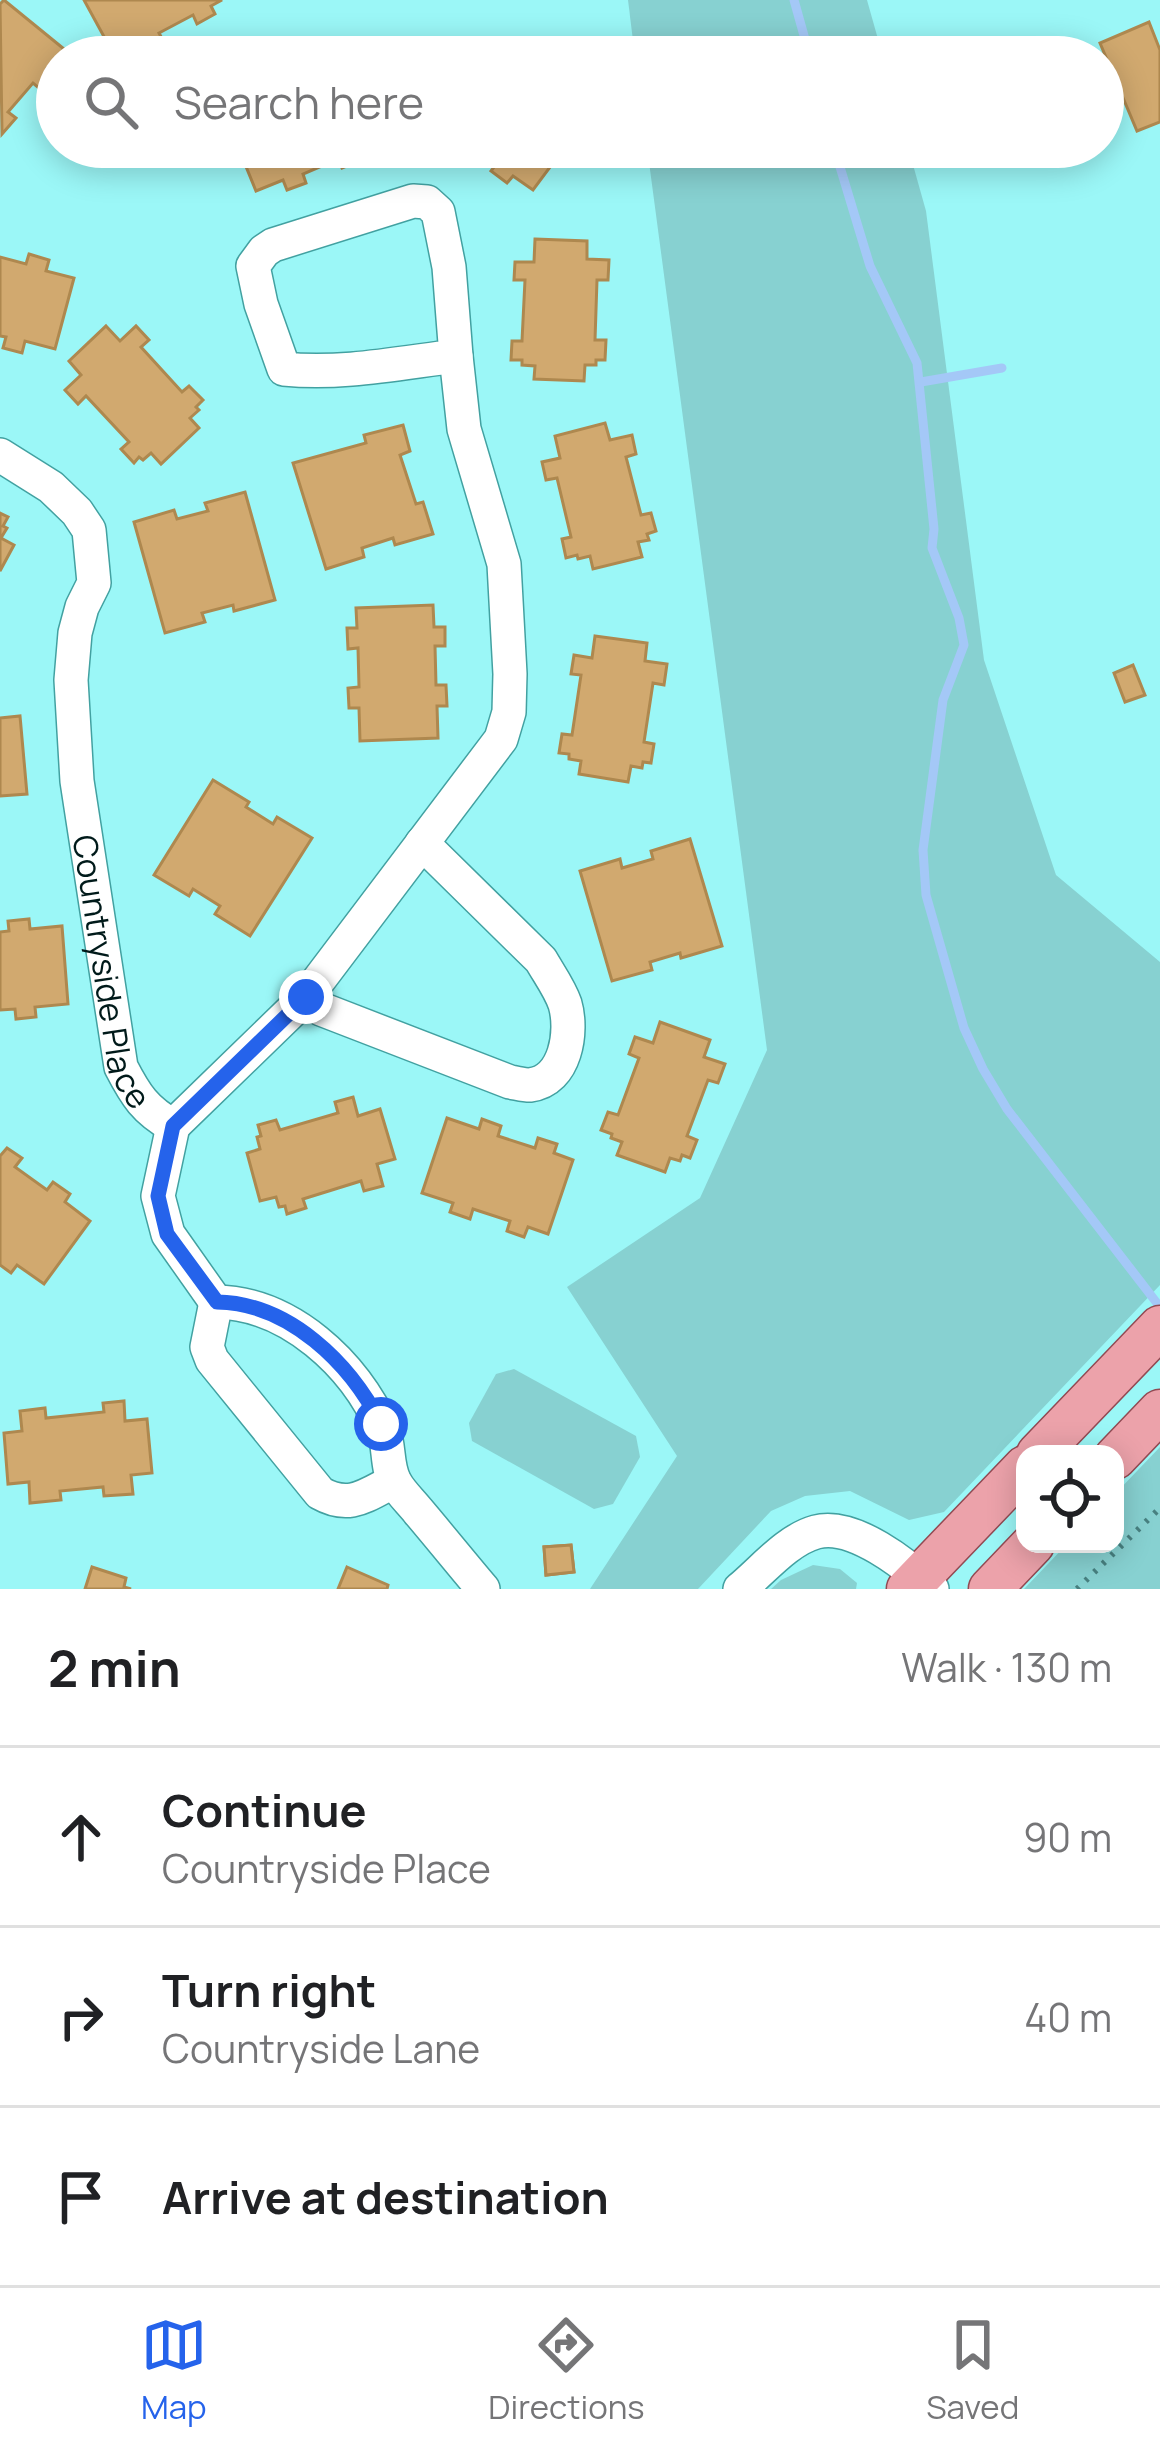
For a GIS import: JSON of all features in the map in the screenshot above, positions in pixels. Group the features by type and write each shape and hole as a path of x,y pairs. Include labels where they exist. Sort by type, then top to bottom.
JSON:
{"main road":[{"path":"1047,1445 1160,1327"},
{"path":"1124,1449 1160,1411"},
{"path":"920,1585 1016,1477"},
{"path":"990,1589 1024,1553"}],"street":[{"path":"173,1126 306,997 502,739 509,712 504,565 464,429 445,249 438,212 427,202 413,201 273,245 253,266 260,304 284,369 353,369 456,356"},
{"name":"Countryside Place","path":"0,455 51,487 89,530 94,583 75,634 71,680 77,781 121,1067 150,1113 173,1126 158,1196 167,1234 217,1302"},
{"path":"306,997 320,1009 511,1082 530,1085 548,1078 568,1042 565,1004 541,960 422,843"},
{"path":"394,1481 356,1500 342,1502 320,1492 212,1360 207,1347 217,1302 260,1308 318,1343 342,1366 365,1393 381,1424 394,1481 483,1589"},
{"path":"740,1589 794,1543 820,1531 861,1539 920,1585"}],"path":[{"path":"1077,1589 1160,1508"}],"shaded area":[{"path":"628,0 867,0 877,36 632,36"},
{"path":"650,168 914,168 926,211 984,660 1056,875 1160,962 1160,1285 944,1512 909,1520 850,1491 805,1496 771,1511 698,1589 590,1589 677,1456 567,1287 700,1198 767,1050"},
{"path":"514,1369 636,1436 640,1457 613,1504 594,1509 472,1441 469,1423 496,1374"},
{"path":"1160,1447 1160,1589 1024,1589 1058,1553 1124,1553 1124,1485"},
{"path":"813,1565 840,1569 857,1583 856,1589 771,1589"}],"building":[{"path":"4,0 48,36 36,36 36,86 33,83 8,112 16,118 2,134 0,4"},
{"path":"84,0 222,0 211,6 215,14 197,24 193,15 161,36 104,36"},
{"path":"1149,22 1160,50 1160,122 1137,131 1124,100 1124,36 1116,36"},
{"path":"247,168 317,168 303,174 306,183 287,190 283,180 256,191"},
{"path":"549,168 533,190 513,176 507,183 491,171"},
{"path":"535,239 587,241 587,259 609,260 608,280 597,280 595,340 606,340 605,360 585,365 584,381 534,379 535,366 511,360 512,341 522,341 525,280 514,280 515,262 534,262"},
{"path":"29,254 49,260 46,271 74,278 55,349 25,341 22,353 3,348 6,337 0,336 0,257 26,264"},
{"path":"106,326 120,341 136,326 149,340 141,347 182,392 189,386 203,400 190,418 199,428 161,464 151,453 134,463 121,449 129,442 86,396 78,404 65,390 81,375 69,361"},
{"path":"605,423 610,440 632,435 636,454 626,457 641,515 651,513 656,531 647,534 649,540 638,542 642,557 593,569 590,556 566,558 562,539 571,537 557,478 546,480 542,462 560,458 555,436"},
{"path":"403,425 410,451 400,455 416,504 423,502 433,534 395,545 393,538 362,548 364,557 326,569 293,463 366,443 364,435"},
{"path":"245,492 275,600 234,611 233,605 202,613 205,622 165,633 134,522 174,510 177,519 208,511 205,503"},
{"path":"0,513 8,517 1,538 14,545 0,571"},
{"path":"433,605 434,627 445,627 445,646 435,646 436,685 446,685 447,706 437,706 438,738 360,741 359,708 349,708 348,688 359,687 358,648 348,649 347,628 357,628 356,608"},
{"path":"595,636 647,643 645,661 667,664 664,685 653,683 644,742 654,744 651,763 643,762 642,768 631,766 628,782 579,774 581,761 559,753 562,734 572,735 581,675 571,674 574,655 592,658"},
{"path":"1133,665 1145,695 1125,702 1114,673"},
{"path":"20,716 27,794 0,796 0,718"},
{"path":"213,780 273,824 277,817 312,838 250,936 215,914 220,906 193,889 189,896 154,875"},
{"path":"690,839 722,946 650,962 652,970 612,981 580,871 620,859 622,868 653,859 651,851"},
{"path":"29,919 30,929 62,926 68,1004 35,1007 36,1017 16,1019 15,1009 0,1010 0,932 9,931 8,921"},
{"path":"660,1022 710,1040 704,1057 725,1064 718,1083 708,1080 687,1136 697,1140 690,1158 670,1158 665,1172 617,1155 622,1142 601,1130 608,1112 618,1115 639,1058 629,1054 635,1037 653,1043"},
{"path":"353,1097 358,1116 380,1109 395,1159 377,1164 383,1186 364,1191 361,1181 303,1199 306,1208 287,1214 276,1197 260,1201 247,1153 260,1149 258,1125 276,1120 280,1130 338,1113 335,1102"},
{"path":"447,1118 479,1129 482,1119 501,1126 498,1136 535,1148 538,1138 557,1144 554,1153 573,1160 548,1234 528,1227 524,1237 507,1231 510,1221 473,1209 470,1219 450,1212 453,1203 422,1193"},
{"path":"7,1148 22,1158 15,1167 47,1190 53,1182 70,1194 65,1202 90,1221 44,1284 17,1265 11,1273 0,1265 0,1156"},
{"path":"124,1401 125,1421 147,1419 152,1473 131,1475 133,1494 104,1496 103,1487 60,1491 61,1500 30,1503 29,1482 8,1484 4,1433 22,1431 20,1411 45,1408 46,1418 104,1412 103,1403"},
{"path":"571,1545 574,1572 546,1575 544,1547"},
{"path":"571,1545 574,1572 546,1575 544,1547"},
{"path":"92,1567 126,1578 124,1587 131,1589 85,1589"},
{"path":"347,1567 388,1585 387,1589 338,1589"}],"waterway":[{"path":"794,0 804,36"},
{"path":"840,168 870,266 917,363 932,548 959,618 964,645 943,700 923,850 926,895 964,1028 983,1069 1007,1109 1160,1307"},
{"path":"921,382 1002,368"}],"route":[{"path":"306,997 173,1126 158,1196 167,1234 217,1302 260,1308 318,1343 365,1393 381,1424"}]}
